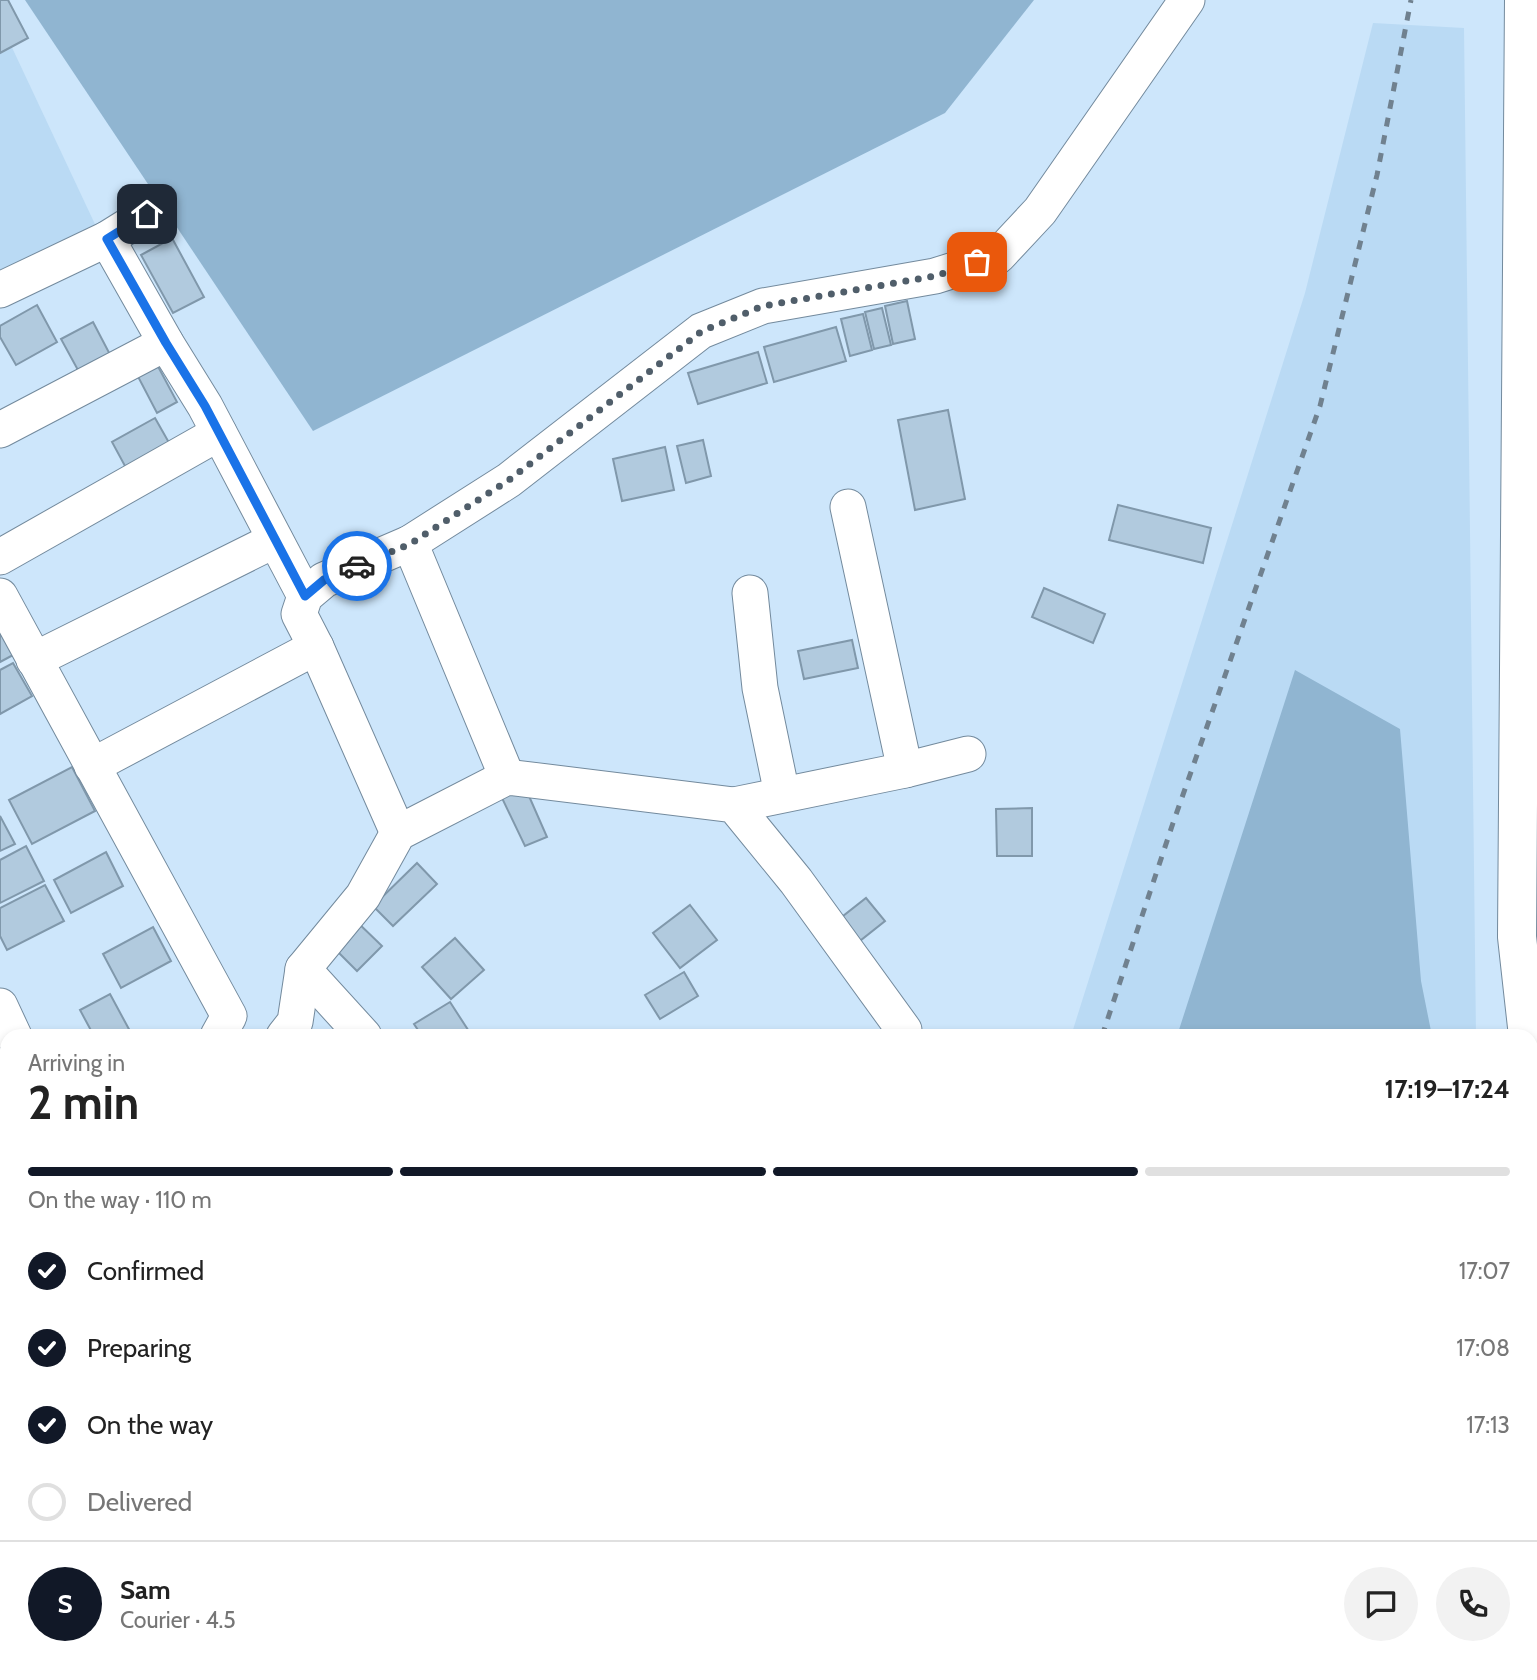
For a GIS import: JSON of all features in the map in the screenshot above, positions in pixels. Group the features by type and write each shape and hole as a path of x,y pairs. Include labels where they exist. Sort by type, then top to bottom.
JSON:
{"main road":[{"path":"1524,0 1517,937 1527,1029"}],"street":[{"path":"398,833 299,614 305,596 324,580 410,544 509,480 702,331 763,306 935,276 998,256 1040,211 1187,0"},
{"path":"0,290 107,239 147,214"},
{"path":"107,239 205,406 305,596"},
{"path":"0,430 166,343"},
{"path":"0,557 219,433"},
{"path":"848,507 905,770"},
{"path":"34,660 275,540"},
{"path":"410,544 507,777"},
{"path":"750,593 760,688 782,794"},
{"path":"0,596 229,1016 222,1029"},
{"path":"92,766 316,647"},
{"path":"290,1029 295,1023 303,969 363,896 398,833 507,777 734,805 905,770 968,754"},
{"path":"734,805 796,881 903,1029"},
{"path":"303,969 358,1029"}],"shaded area":[{"path":"25,0 1034,0 945,113 313,431"},
{"path":"0,22 101,237 0,292"},
{"path":"1373,23 1464,28 1476,1029 1073,1029 1305,293"},
{"path":"1295,670 1400,729 1421,981 1431,1029 1179,1029"}],"building":[{"path":"0,0 8,0 28,38 0,53"},
{"path":"172,238 204,297 173,313 141,255"},
{"path":"907,301 915,339 893,344 885,306"},
{"path":"37,305 57,342 16,365 0,337 0,326"},
{"path":"882,308 891,345 874,349 865,312"},
{"path":"863,314 872,350 850,356 841,319"},
{"path":"93,322 116,366 85,383 61,339"},
{"path":"836,327 846,361 774,382 764,347"},
{"path":"758,352 767,383 698,404 688,373"},
{"path":"153,357 177,402 157,413 133,367"},
{"path":"948,410 965,499 915,510 898,420"},
{"path":"155,418 176,455 132,479 112,442"},
{"path":"703,440 711,476 686,483 677,446"},
{"path":"665,447 674,490 622,501 613,459"},
{"path":"1118,505 1211,528 1203,563 1109,540"},
{"path":"1044,588 1105,614 1093,643 1032,617"},
{"path":"0,626 15,654 0,662"},
{"path":"852,640 858,668 804,679 798,651"},
{"path":"13,663 32,696 0,714 0,670"},
{"path":"72,767 95,811 32,844 9,800"},
{"path":"525,787 547,837 525,846 502,798"},
{"path":"1032,808 1032,856 997,856 996,809"},
{"path":"0,816 15,844 0,851"},
{"path":"26,846 44,881 0,903 0,860"},
{"path":"106,852 123,886 71,913 54,880"},
{"path":"417,863 437,884 393,926 373,906"},
{"path":"45,885 64,921 7,950 0,936 0,908"},
{"path":"866,898 885,921 856,944 838,920"},
{"path":"690,905 717,940 680,968 653,933"},
{"path":"353,918 382,946 357,971 329,943"},
{"path":"153,927 171,961 121,988 103,954"},
{"path":"455,938 484,970 451,999 422,967"},
{"path":"684,972 698,996 660,1019 645,995"},
{"path":"110,994 129,1029 90,1029 80,1010"},
{"path":"450,1002 467,1029 417,1029 414,1024"}],"railway":[{"path":"1104,1029 1173,823 1320,406 1377,175 1411,0"}],"way so far":[{"path":"357,566 410,544 509,480 702,331 763,306 935,276 977,262"}],"route":[{"path":"147,214 107,239 205,406 305,596 324,580 357,566"}]}
